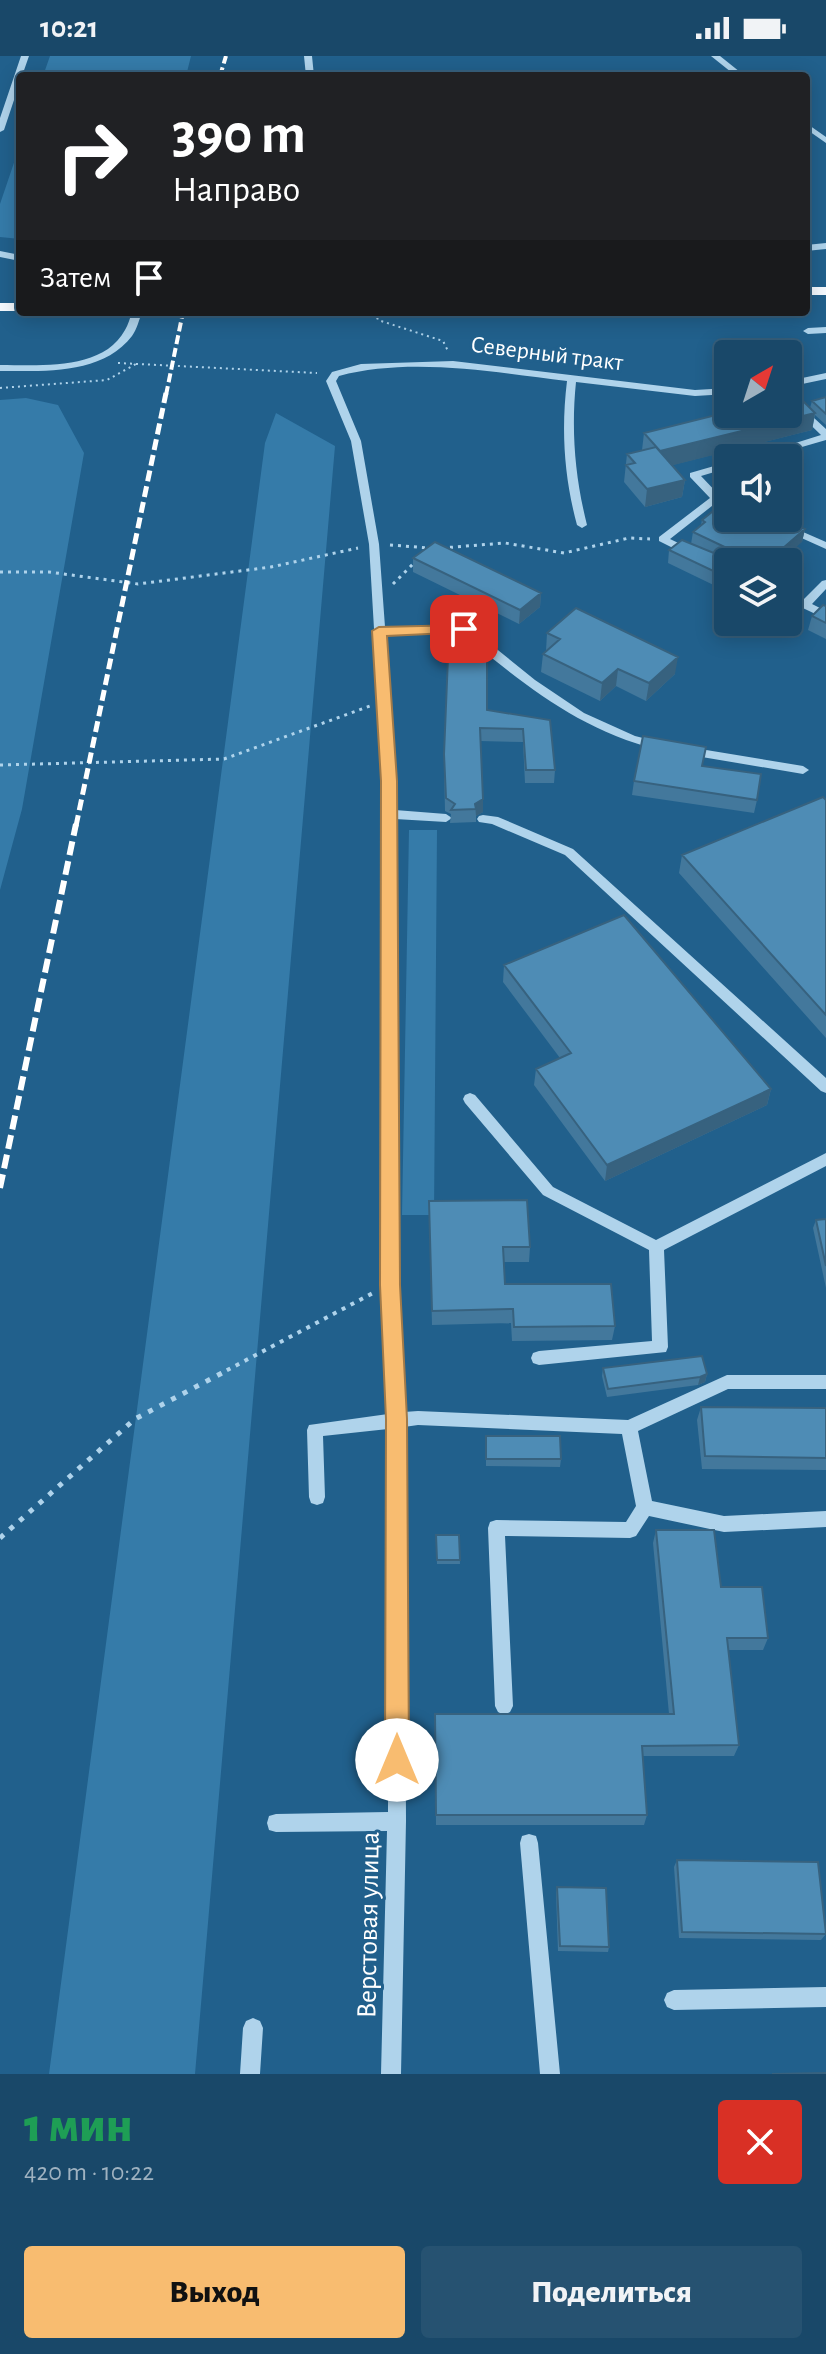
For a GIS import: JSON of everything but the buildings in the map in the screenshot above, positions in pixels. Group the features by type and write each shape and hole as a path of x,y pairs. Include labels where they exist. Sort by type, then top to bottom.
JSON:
{"street":[{"path":"715,56 736,72"},
{"path":"0,130 16,83"},
{"path":"810,128 826,141"},
{"path":"0,368 68,368 92,359 123,337 135,316"},
{"path":"808,331 826,330"},
{"name":"Северный тракт","path":"335,374 361,367 453,364 695,393 714,392"},
{"name":"Верстовая улица","path":"335,374 331,389 356,441 374,544 389,814 390,1285 396,1419 397,1821 391,2074"},
{"path":"802,381 826,376"},
{"path":"572,378 569,402 570,482 582,525"},
{"path":"799,444 826,436 802,411"},
{"path":"714,469 694,475 714,496"},
{"path":"702,557 663,539 714,500"},
{"path":"794,532 826,546"},
{"path":"826,583 804,605 826,615"},
{"path":"379,631 464,629 540,691 629,741 803,770"},
{"path":"389,814 446,818"},
{"path":"483,819 494,820 569,852 826,1087"},
{"path":"470,1099 548,1191 656,1247"},
{"path":"656,1247 826,1159"},
{"path":"539,1358 660,1347 656,1247"},
{"path":"317,1497 315,1430 396,1419 629,1427 727,1382 826,1382"},
{"path":"504,1706 496,1528 630,1530 645,1507 629,1427"},
{"path":"645,1507 724,1524 826,1519"},
{"path":"276,1823 397,1821"},
{"path":"529,1843 550,2074"},
{"path":"674,2000 826,1997"},
{"path":"250,2074 253,2028"}],"path":[{"path":"376,316 378,320 443,341 453,364"},
{"path":"92,359 335,374"},
{"path":"0,572 49,572 138,584 271,567 374,544 435,548 505,543 564,553 629,538 663,539"},
{"path":"377,600 413,562 435,548"},
{"path":"0,765 224,759 383,701"},
{"path":"0,1538 135,1419 390,1285"}],"shaded area":[{"path":"50,56 191,56 187,72 44,72"},
{"path":"16,157 16,239 0,237 0,204"},
{"path":"26,398 58,405 84,453 22,809 0,890 0,400"},
{"path":"276,413 335,446 195,2074 49,2074 265,443"},
{"path":"409,830 437,830 434,1215 402,1215"}],"railway":[{"path":"221,72 226,56"},
{"path":"166,395 182,316"},
{"path":"76,826 166,393"},
{"path":"0,1188 76,824"}],"route":[{"path":"397,1760 396,1419 390,1285 389,781 379,631 464,629"}]}
